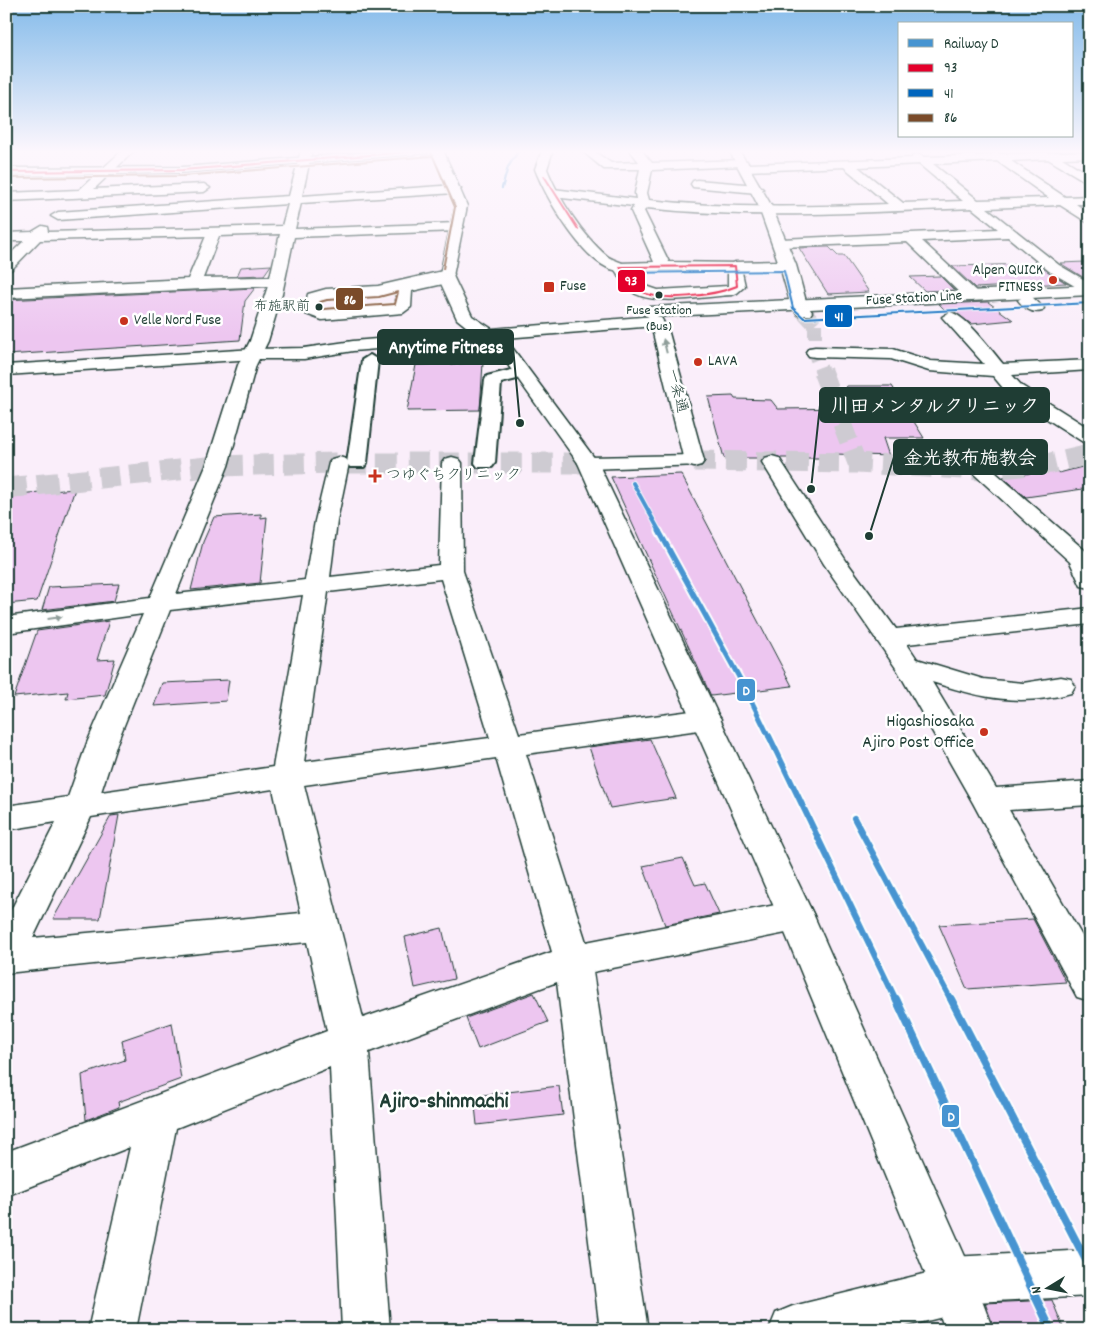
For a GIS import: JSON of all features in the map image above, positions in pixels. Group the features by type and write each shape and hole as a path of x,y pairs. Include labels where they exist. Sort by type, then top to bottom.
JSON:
{"street":[{"path":"7,266 35,236 62,212"},
{"path":"58,216 93,212"},
{"path":"194,283 225,212"},
{"path":"7,956 81,805 102,743 217,466 247,365 254,354 276,281 292,212"},
{"path":"460,212 447,277 465,319 502,344 588,463 796,916 958,1300"},
{"path":"566,212 582,236 603,259 620,266 664,267 789,264"},
{"path":"638,212 664,267"},
{"path":"766,212 789,264 802,308"},
{"path":"823,212 866,252"},
{"path":"984,212 1053,268 1090,290"},
{"path":"1079,212 1090,220"},
{"path":"6,237 287,231 401,224 457,227"},
{"path":"781,243 1010,233"},
{"path":"910,237 972,296"},
{"path":"620,266 639,290 658,295 732,290 737,286 735,266"},
{"path":"1053,268 1081,268"},
{"path":"447,277 405,288 403,307 397,310 322,315 312,310 314,297 326,294 378,291 447,277"},
{"path":"6,293 194,283 276,281"},
{"name":"Fuse Station Line","path":"6,370 254,354 284,356 311,354 353,346 652,317 1090,290"},
{"name":"Fuse Station Line","path":"802,308 944,311 1090,297"},
{"path":"944,311 966,332 1015,390 1090,438"},
{"name":"一条通","path":"588,463 694,461 661,333 652,317"},
{"path":"815,352 893,354 929,366 999,370 1090,365"},
{"path":"366,1330 349,1041 286,776 296,726 326,521 348,463 370,360"},
{"path":"1060,366 1080,381"},
{"path":"485,463 493,380 511,375"},
{"path":"772,462 806,519 907,665 988,800 1090,986"},
{"path":"452,463 451,571 508,746 573,960 624,1330"},
{"path":"981,470 1081,558 1090,581"},
{"path":"6,625 160,604 451,571"},
{"path":"888,638 1090,616"},
{"path":"907,665 982,688 1023,692 1061,686"},
{"path":"6,818 81,805 286,776 706,719"},
{"path":"988,800 1090,793"},
{"path":"6,1174 349,1041 573,960 796,916"},
{"path":"7,956 322,926"},
{"path":"112,1330 158,1115"},
{"path":"793,1330 1090,1274"}],"building":[{"path":"829,247 838,256 844,256 869,292 828,294 799,248"},
{"path":"1085,262 1086,279 1060,263"},
{"path":"1037,264 1066,283 975,288 952,266"},
{"path":"271,265 264,275 237,276 241,267"},
{"path":"940,276 954,290 925,291 910,277"},
{"name":"Velle Nord Fuse","path":"255,288 245,301 240,340 6,355 6,300"},
{"path":"988,302 1013,320 971,324 951,310 947,312 939,304"},
{"path":"483,363 480,410 407,411 416,365"},
{"path":"846,386 892,386 924,438 883,438 889,456 836,454 838,458 781,458 771,454 763,458 724,458 708,397 733,396 735,399 771,400 778,409 858,408"},
{"path":"1090,465 1090,488 1026,497 1003,477 1055,470 1059,473"},
{"path":"681,474 792,686 711,696 611,477"},
{"path":"75,489 37,601 6,604 6,495"},
{"path":"261,514 261,518 267,517 260,583 191,590 203,542 214,517"},
{"path":"119,584 114,601 42,610 49,587"},
{"path":"109,621 97,660 115,659 105,695 66,699 68,692 14,697 37,631"},
{"path":"229,680 226,701 154,706 162,683"},
{"path":"650,739 676,798 610,808 589,747"},
{"path":"119,815 100,919 53,919 111,816"},
{"path":"683,858 695,885 705,883 719,914 665,925 643,866"},
{"path":"1033,919 1066,982 967,989 939,925"},
{"path":"442,928 454,979 415,988 405,937"},
{"path":"534,993 548,1022 478,1049 466,1018"},
{"path":"172,1023 181,1079 118,1102 119,1107 86,1120 82,1075 125,1060 122,1040"},
{"path":"559,1086 563,1115 477,1125 474,1096"},
{"path":"1052,1300 1064,1330 995,1330 985,1303"}],"tunnel":[{"path":"804,312 815,324"},
{"path":"815,324 815,354 822,372"},
{"path":"822,371 857,463"},
{"path":"694,461 857,463 981,470 1051,463 1090,454"},
{"path":"6,488 217,466 339,463 588,463"}],"rail line":[{"name":"D","path":"633,483 746,690 855,912 1051,1330"},
{"name":"D","path":"854,818 902,905 1090,1268"}],"transit line":[{"name":"86","path":"443,269 454,212"},
{"name":"93","path":"567,212 578,229"},
{"name":"93","path":"567,212 578,229"},
{"name":"93","path":"735,266 737,286 715,293 689,296 651,294 640,291 620,267 735,266"},
{"name":"41","path":"620,273 784,271 793,308 804,318 1090,303"},
{"name":"86","path":"398,292 395,304 323,309 319,307 320,302 327,300 379,297 398,292"}],"place":[{"name":"Alpen QUICK FITNESS","path":"1053,280"},
{"name":"Fuse","path":"549,287"},
{"name":"Fuse station (Bus)","path":"659,295"},
{"name":"布施駅前","path":"319,307"},
{"name":"Velle Nord Fuse","path":"124,321"},
{"name":"LAVA","path":"698,362"},
{"name":"Anytime Fitness","path":"520,423"},
{"name":"つゆぐちクリニック","path":"375,476"},
{"name":"川田メンタルクリニック","path":"811,489"},
{"name":"金光教布施教会","path":"869,536"},
{"name":"Higashiosaka Ajiro Post Office","path":"984,732"}],"district":[{"name":"Ajiro-shinmachi","path":"444,1102"}]}
